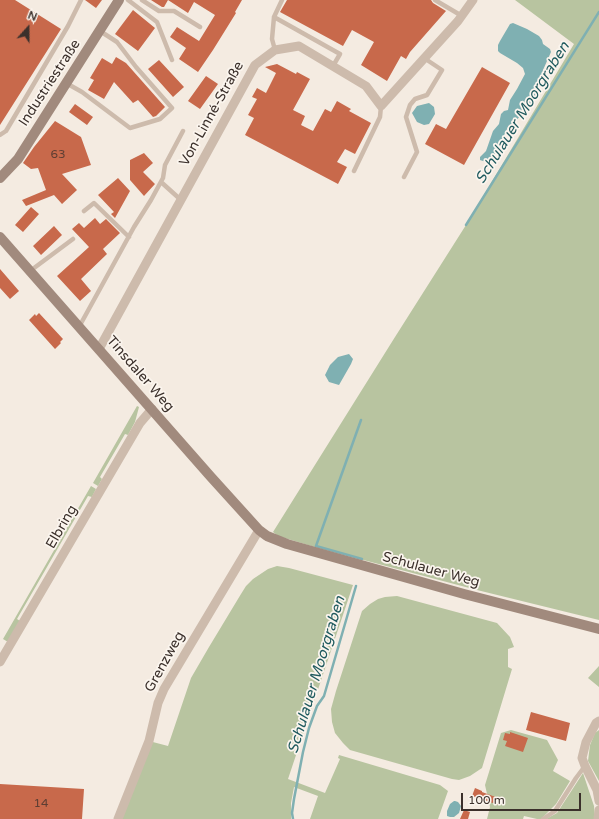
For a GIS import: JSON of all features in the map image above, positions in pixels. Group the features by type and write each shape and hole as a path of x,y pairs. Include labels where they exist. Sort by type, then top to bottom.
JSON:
{"street":[{"name":"Industriestraße","path":"0,178 18,159 120,0"},
{"path":"381,106 462,16 473,0"},
{"name":"Von-Linné-Straße","path":"99,349 255,65 275,50 299,46 366,86 381,106"},
{"name":"Tinsdaler Weg","path":"0,237 259,530"},
{"name":"Elbring","path":"0,662 140,423 152,409"},
{"name":"Schulauer Weg","path":"259,530 266,536 287,544 464,594 599,628"},
{"name":"Grenzweg","path":"118,819 150,741 158,703 164,689 259,530"},
{"path":"599,721 596,723 586,742 584,762 597,790 599,801"},
{"path":"598,819 599,810"}],"lane":[{"path":"0,135 6,131 68,26 81,0"},
{"path":"128,0 157,22 172,60"},
{"path":"142,0 159,11 174,11 200,27"},
{"path":"275,50 272,39 274,17 282,0"},
{"path":"435,0 462,16"},
{"path":"274,17 340,54 333,66"},
{"path":"66,83 82,92 130,128 160,119 172,108 136,67 117,42 100,31"},
{"path":"404,177 417,152 406,117 410,105 415,99 427,95 442,70 424,58"},
{"path":"354,170 380,117 381,106"},
{"path":"79,327 161,182 165,164 183,131"},
{"path":"161,182 181,200"},
{"path":"84,211 94,203 129,237"},
{"path":"30,271 73,239"},
{"path":"543,819 556,811 584,762"}],"green space":[{"path":"515,0 599,0 599,620 477,590 318,548 278,536 273,532 466,225 574,44"},
{"path":"137,406 139,407 135,422 128,435 125,434 100,477 102,479 98,486 93,483"},
{"path":"91,486 96,489 92,497 88,496 17,619 20,621 8,642 3,639"},
{"path":"277,566 353,585 288,779 325,793 340,759 338,758 339,755 440,785 448,791 438,819 310,819 318,796 294,787 291,803 291,819 118,819 149,741 168,746 191,678 246,586 253,579 268,569"},
{"path":"397,596 497,623 510,637 514,647 508,649 508,667 512,669 482,768 470,776 459,780 452,779 350,750 335,733 331,709 362,611 378,599"},
{"path":"599,666 599,687 588,678"},
{"path":"511,730 547,740 558,760 553,771 570,781 556,804 541,819 524,816 523,819 487,819 490,807 485,785 501,733"},
{"path":"599,730 599,781 588,761 590,745 595,733"},
{"path":"583,773 594,806 595,819 546,819 557,813"}],"water":[{"path":"513,23 539,36 543,44 550,49 551,52 543,70 538,91 530,106 508,127 491,162 483,161 480,160 480,157 486,151 493,131 499,124 501,114 508,110 510,100 525,74 523,68 498,51 500,41 510,24"},
{"path":"429,103 434,107 435,114 429,124 424,125 417,122 412,113 417,106"},
{"path":"349,354 353,359 339,385 329,382 325,375 330,365 338,357"},
{"path":"454,801 458,802 461,806 459,813 454,817 447,816 447,811 450,804"}],"building":[{"path":"0,0 15,0 61,29 0,125"},
{"path":"85,0 102,0 96,8"},
{"path":"151,0 168,0 164,7 162,7"},
{"path":"168,0 242,0 235,12 236,13 198,72 179,59 186,48 170,37 177,27 199,41 215,15 194,2 188,13"},
{"path":"287,0 431,0 433,3 446,11 410,52 406,59 401,56 387,81 361,65 374,42 352,30 343,46 280,12"},
{"path":"133,10 155,28 138,51 115,34"},
{"path":"116,57 126,63 165,107 156,116 153,117 138,100 133,103 114,82 104,99 88,90 94,80 90,78 102,58 112,64"},
{"path":"159,60 184,87 173,97 148,69"},
{"path":"277,64 296,74 297,72 310,79 293,110 305,116 301,125 313,131 325,109 331,112 337,101 351,109 349,111 371,123 355,154 345,149 337,162 347,167 338,184 245,135 254,118 248,115 257,99 252,97 257,88 266,93 276,73 265,67"},
{"path":"482,67 510,83 464,165 425,144 436,124 446,129"},
{"path":"206,76 218,84 200,109 188,101"},
{"path":"75,104 93,117 87,125 69,112"},
{"path":"55,121 81,137 91,165 62,174 77,190 62,204 54,195 26,206 22,200 46,190 38,168 31,169 23,163"},
{"path":"144,153 153,163 143,172 155,184 144,196 130,180 130,160"},
{"path":"118,178 130,191 115,218 111,214 114,212 98,195"},
{"path":"31,207 39,214 23,232 15,225"},
{"path":"95,218 100,224 106,219 120,233 103,249 107,254 81,279 91,291 80,301 57,276 89,247 72,229 79,223 84,228"},
{"path":"54,226 62,235 41,255 33,246"},
{"path":"0,269 19,291 10,299 0,288"},
{"path":"39,313 63,339 55,349 29,320 35,314 36,316"},
{"path":"531,712 570,723 566,741 526,730"},
{"path":"510,732 528,738 523,752 505,746 507,741 503,740 505,733 510,734"},
{"path":"0,784 84,789 82,819 0,819"},
{"path":"475,788 501,799 499,805 472,796"},
{"path":"464,810 470,812 468,819 460,819"}],"waterway":[{"name":"Schulauer Moorgraben","path":"466,225 599,12"},
{"name":"Schulauer Moorgraben","path":"361,420 316,546 362,559"},
{"name":"Schulauer Moorgraben","path":"293,819 292,813 294,799 309,728 317,706 324,696 356,586"}]}
